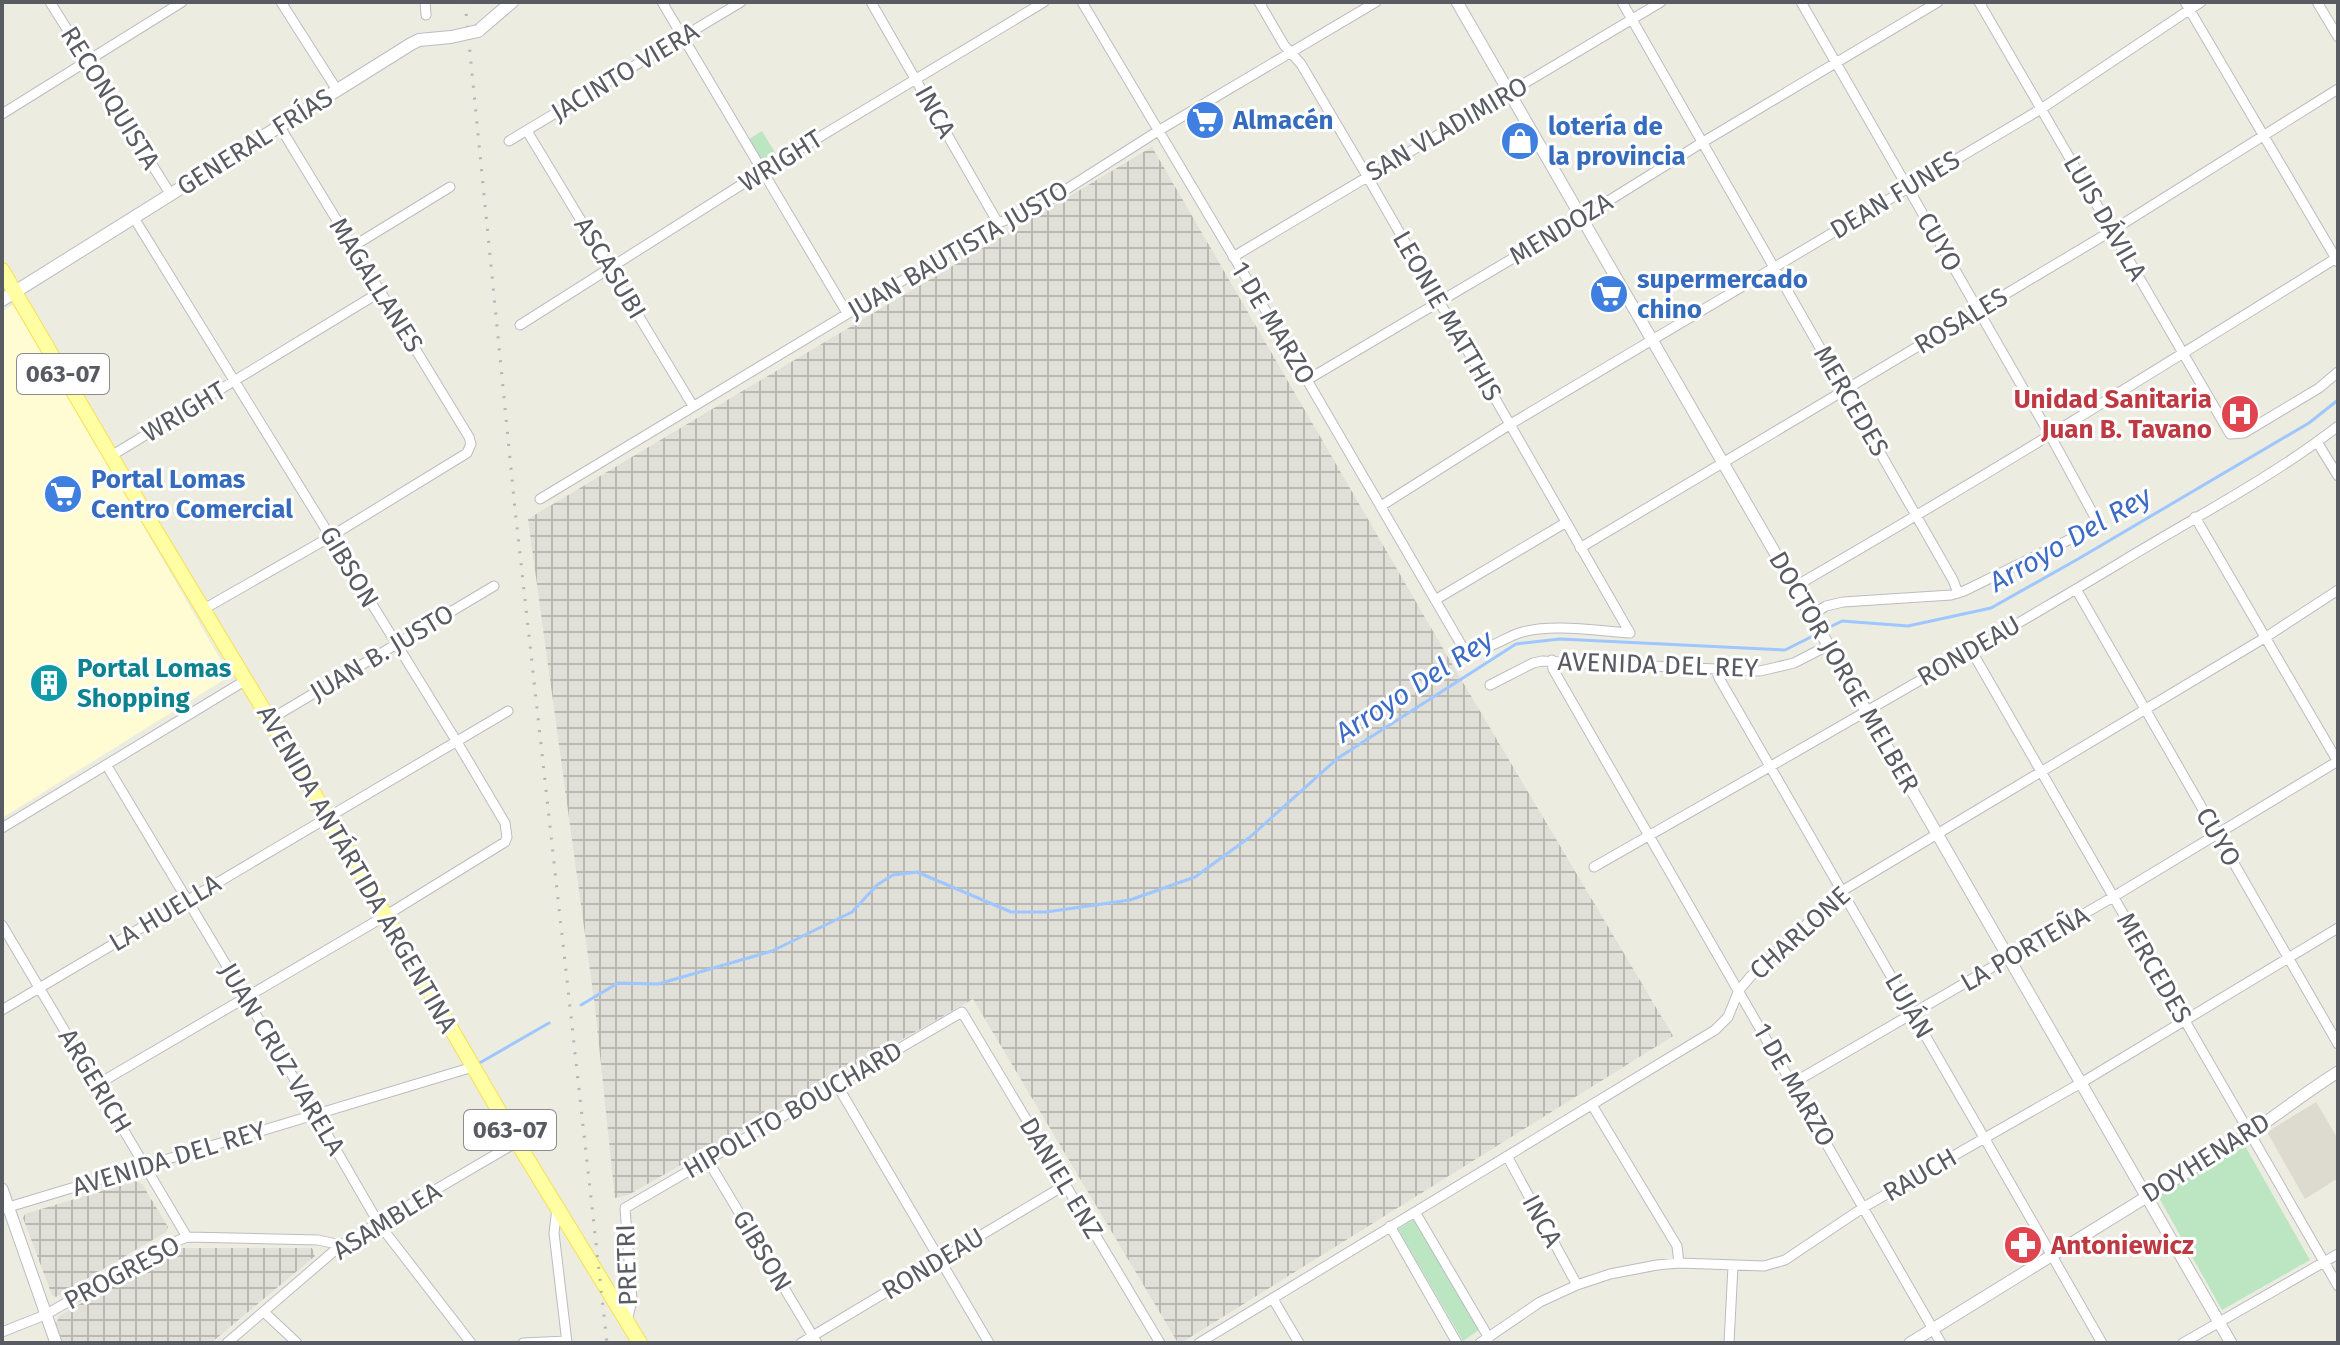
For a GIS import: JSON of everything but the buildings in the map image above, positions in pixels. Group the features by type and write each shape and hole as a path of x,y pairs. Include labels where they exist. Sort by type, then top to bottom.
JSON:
{"main road":[{"name":"GENERAL FRÍAS","path":"2,300 419,40 478,31 498,7 512,2"},
{"name":"AVENIDA ANTÁRTIDA ARGENTINA","path":"2,270 328,817 517,1142 640,1343"}],"street":[{"name":"RECONQUISTA","path":"50,2 171,195"},
{"path":"2,114 182,2"},
{"path":"281,2 337,90"},
{"path":"425,2 426,15"},
{"path":"662,2 847,313"},
{"name":"JACINTO VIERA","path":"509,141 741,2"},
{"name":"INCA","path":"871,2 998,223"},
{"name":"WRIGHT","path":"520,325 763,171 1044,2"},
{"name":"1 DE MARZO","path":"1082,2 1462,646"},
{"name":"LEONIE MATTHIS","path":"1259,2 1284,45 1301,64 1367,176 1630,633"},
{"name":"JUAN BAUTISTA JUSTO","path":"540,499 998,223 1037,208 1158,131 1376,2"},
{"name":"DOCTOR JORGE MELBER","path":"1457,2 2231,1343"},
{"name":"MERCEDES","path":"1622,2 1846,391 1958,593"},
{"name":"SAN VLADIMIRO","path":"1233,257 1661,2"},
{"name":"CUYO","path":"1801,2 2097,521 2096,526 1958,593"},
{"name":"MENDOZA","path":"1307,380 1938,2"},
{"name":"LUIS DÁVILA","path":"1979,2 2230,434 2244,433 2319,388 2338,372"},
{"name":"DEAN FUNES","path":"1381,506 1509,425 2041,109 2187,6 2201,2"},
{"path":"2317,2 2338,37"},
{"path":"1794,587 1917,516 2337,259 2187,6"},
{"name":"ROSALES","path":"1580,548 2113,230 2338,89"},
{"name":"MAGALLANES","path":"280,127 471,444 467,453 330,537"},
{"name":"ASCASUBI","path":"527,131 693,406"},
{"path":"352,247 450,187"},
{"name":"GIBSON","path":"134,218 505,823 505,842 385,916"},
{"name":"WRIGHT","path":"111,456 380,292"},
{"name":"RONDEAU","path":"1594,867 2076,589 2317,442 2338,426"},
{"path":"2317,442 2338,476"},
{"path":"2195,517 2338,761"},
{"path":"1435,600 1565,523"},
{"path":"204,609 330,537"},
{"name":"JUAN B. JUSTO","path":"269,720 494,586"},
{"name":"CUYO","path":"2076,589 2338,1044"},
{"name":"CHARLONE","path":"1199,1343 1721,1025 1728,1017 1739,990 1751,976 1842,891 2146,710 2338,590"},
{"path":"1812,619 1826,606 1843,602 1958,593"},
{"name":"AVENIDA DEL REY","path":"1462,646 1472,651 1537,629 1630,633"},
{"name":"AVENIDA DEL REY","path":"1490,685 1533,663 1552,660 1748,671 1772,669 1794,663 1825,642"},
{"name":"MERCEDES","path":"1971,650 2338,1286"},
{"name":"1 DE MARZO","path":"1552,660 1553,669 1941,1343"},
{"name":"LUJÁN","path":"1716,669 2102,1343"},
{"path":"2,828 246,680"},
{"path":"328,817 508,711"},
{"name":"LA PORTEÑA","path":"1793,1083 2113,897 2338,761"},
{"name":"JUAN CRUZ VARELA","path":"107,766 379,1224 471,1343"},
{"name":"LA HUELLA","path":"2,1010 328,817"},
{"path":"98,1084 385,916"},
{"name":"ARGERICH","path":"2,925 187,1237"},
{"name":"RAUCH","path":"1484,1340 1540,1302 1577,1285 1640,1267 1679,1263 1772,1265 1785,1260 1864,1207 2081,1083 2338,928"},
{"name":"HIPOLITO BOUCHARD","path":"625,1208 962,1012"},
{"name":"DANIEL ENZ","path":"962,1012 1160,1343"},
{"name":"AVENIDA DEL REY","path":"5,1208 473,1067"},
{"name":"DOYHENARD","path":"1910,1343 2250,1133 2338,1072"},
{"path":"837,1085 989,1343"},
{"path":"1592,1105 1677,1246 1679,1263"},
{"name":"ASAMBLEA","path":"227,1343 341,1245 517,1142"},
{"name":"INCA","path":"1507,1156 1577,1285"},
{"name":"GIBSON","path":"707,1159 815,1340"},
{"name":"RONDEAU","path":"801,1343 815,1340 1065,1185"},
{"path":"2,1189 5,1208 56,1343"},
{"path":"523,1343 567,1342 554,1233 557,1208"},
{"name":"PRETRI","path":"625,1208 632,1300 627,1321"},
{"path":"1415,1212 1484,1340"},
{"path":"1390,1226 1457,1343"},
{"name":"PROGRESO","path":"2,1332 45,1315 167,1245 187,1237 318,1240 341,1245"},
{"path":"2183,1343 2338,1254"},
{"path":"1729,1343 1733,1266"},
{"path":"1273,1299 1299,1343"},
{"path":"264,1312 297,1343"}],"shaded area":[{"path":"1152,147 1452,664 1673,1036 1181,1343 1178,1343 973,999 628,1195 615,1198 595,1007 528,519"},
{"name":"Portal Lomas Centro Comercial","path":"15,303 230,676 2,818 2,312"},
{"path":"2316,1102 2338,1139 2338,1178 2305,1199 2267,1132"},
{"path":"135,1181 142,1184 168,1227 166,1232 56,1297 52,1295 23,1218 25,1214"},
{"path":"177,1248 312,1248 315,1256 211,1343 63,1343 56,1325 59,1316"}],"green space":[{"path":"762,131 779,159 765,167 749,139"},
{"path":"2245,1146 2310,1260 2222,1310 2158,1196"},
{"path":"1414,1219 1479,1330 1463,1341 1398,1229"}],"waterway":[{"name":"Arroyo Del Rey","path":"1824,630 1842,621 1908,626 1991,608 2309,423 2338,400"},
{"name":"Arroyo Del Rey","path":"581,1005 618,983 658,984 772,951 852,912 877,885 893,875 917,872 1011,912 1046,912 1130,900 1195,877 1250,837 1338,758 1516,644 1560,639 1785,650 1817,634"},
{"name":"Arroyo Del Rey","path":"476,1065 549,1023"}],"railway":[{"path":"465,2 515,509 607,1343"}],"place":[{"name":"Almacén","path":"1205,120"},
{"name":"lotería de la provincia","path":"1520,141"},
{"name":"supermercado chino","path":"1609,294"},
{"name":"Unidad Sanitaria Juan B. Tavano","path":"2240,414"},
{"name":"Portal Lomas Centro Comercial","path":"63,494"},
{"name":"Portal Lomas Shopping","path":"49,683"},
{"name":"Antoniewicz","path":"2023,1245"}]}
